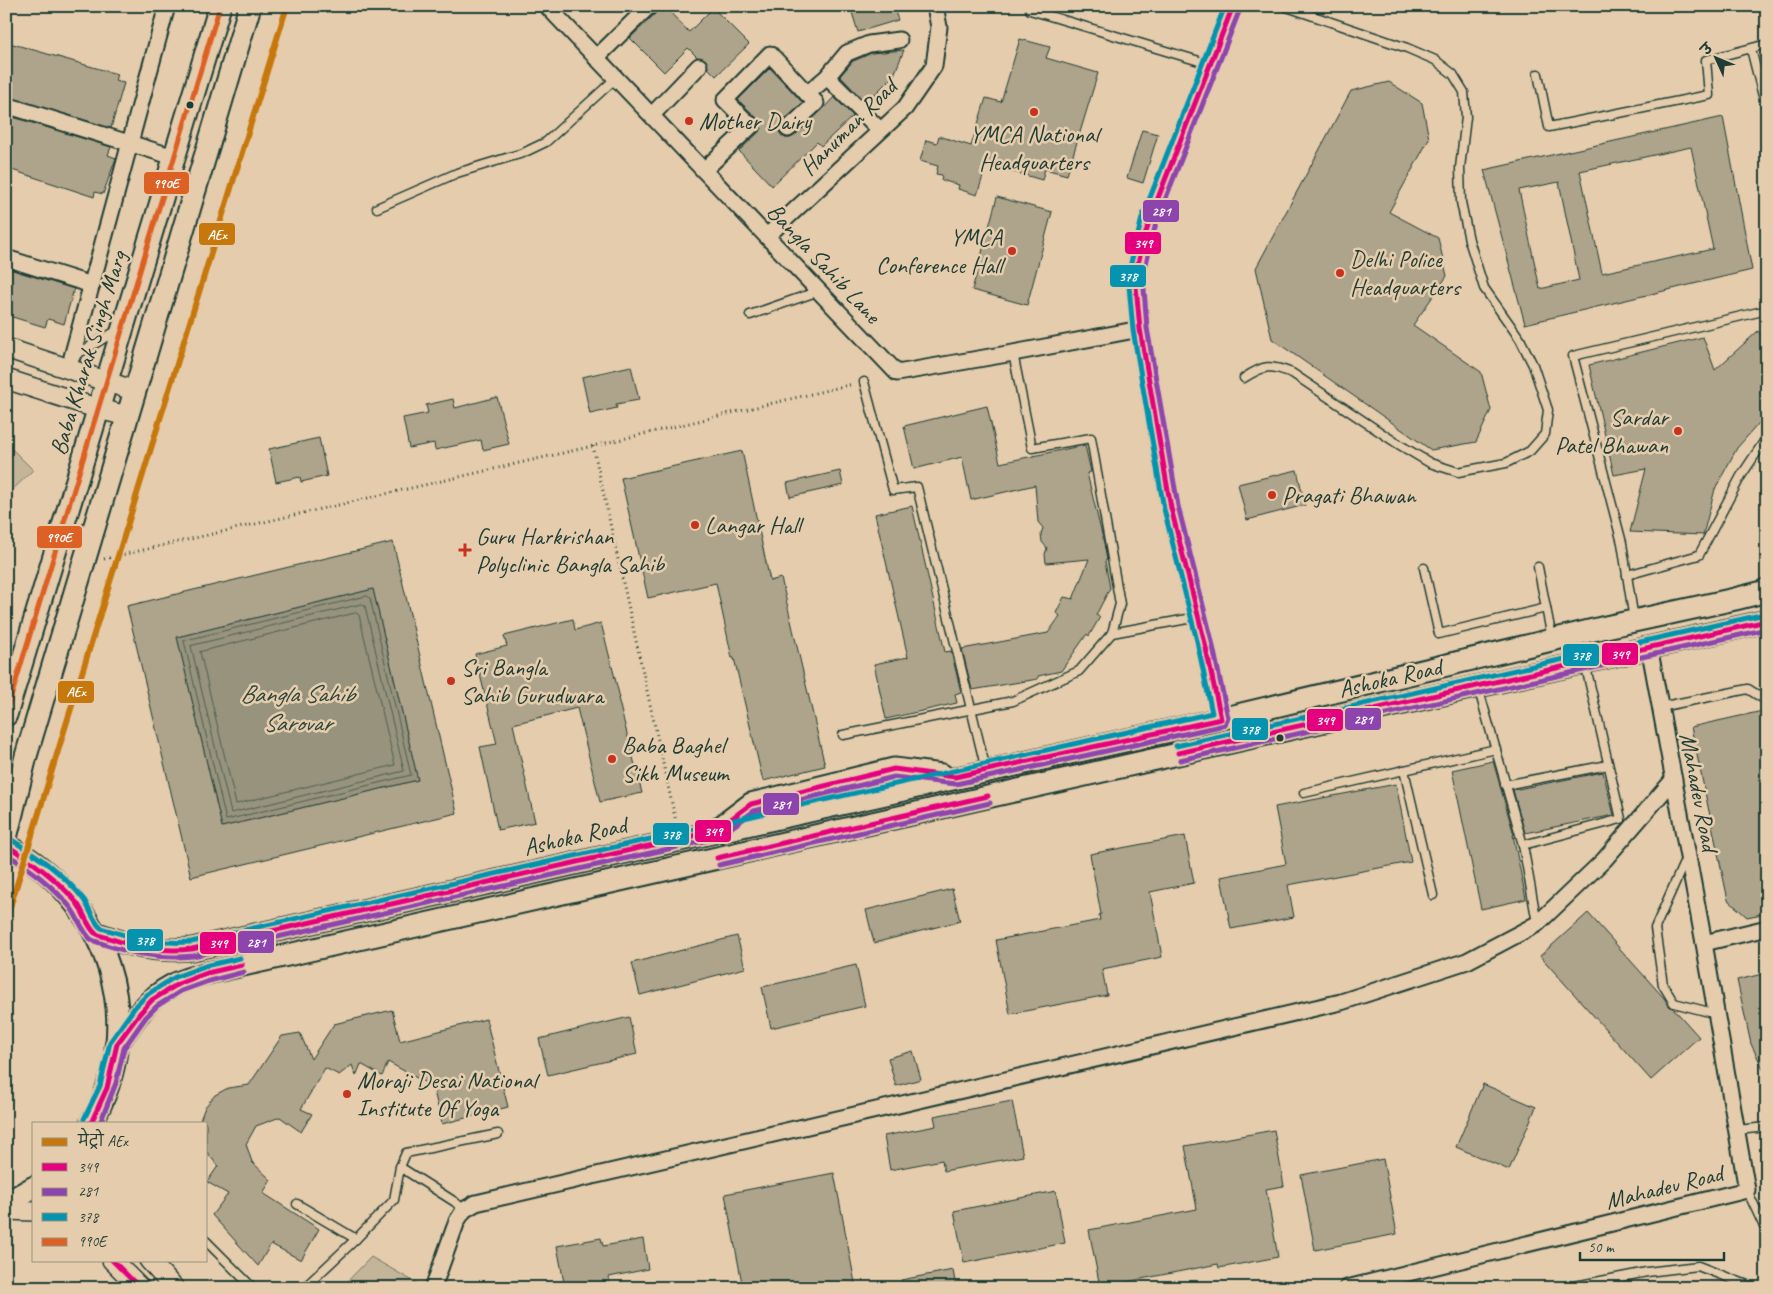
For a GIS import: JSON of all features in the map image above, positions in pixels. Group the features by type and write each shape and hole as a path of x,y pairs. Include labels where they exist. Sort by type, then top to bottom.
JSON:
{"main road":[{"name":"Baba Kharak Singh Marg","path":"7,712 220,6"},
{"path":"6,838 26,756 250,6"},
{"name":"Ashoka Road","path":"95,933 145,948 171,951 192,949 715,831 752,804 894,769 955,777 1221,719 1552,640 1744,597 1763,592 1767,589"},
{"name":"Ashoka Road","path":"116,1046 135,1018 153,998 169,986 208,973 1649,646 1767,621"},
{"path":"6,845 32,861 57,881 78,905 95,933 107,960 114,988 117,1017 116,1046 108,1083 91,1122"},
{"path":"6,1203 32,1188"}],"street":[{"path":"65,361 92,285 168,6"},
{"name":"Bangla Sahib Lane","path":"548,6 897,373 1140,328"},
{"path":"596,58 649,6"},
{"name":"Hanuman Road","path":"767,236 905,108 934,66 939,27 935,6"},
{"path":"1221,719 1171,508 1140,328 1135,275 1149,220 1233,6"},
{"path":"807,94 827,77 847,53 869,44 899,40"},
{"path":"704,170 751,126 724,100 770,54 816,103 788,129"},
{"path":"652,115 699,66"},
{"path":"827,77 880,130"},
{"path":"6,105 174,157"},
{"path":"6,258 92,285"},
{"path":"6,348 65,361 107,383 135,391"},
{"path":"6,379 127,416"},
{"name":"Mahadev Road","path":"1346,1288 1377,1284 1747,1190 1717,1014 1649,646"},
{"path":"433,1288 457,1221 464,1210 476,1203 1341,1002 1467,961 1537,924 1604,860 1674,779"},
{"path":"1704,943 1767,928"},
{"path":"6,1210 32,1211"},
{"path":"114,1262 135,1282 147,1262"},
{"path":"150,1262 174,1288"}],"lane":[{"path":"1244,378 1259,368 1277,367 1292,373 1395,442 1430,463 1458,472 1506,463 1530,451 1545,434 1548,410 1532,365 1520,339 1484,288 1469,240 1461,202 1460,168 1466,117 1464,92 1453,74 1435,60 1407,48 1284,6"},
{"path":"1030,10 1211,65"},
{"path":"1538,74 1549,127 1709,95 1706,60 1767,44"},
{"path":"1751,48 1767,112"},
{"path":"377,208 456,173 523,154 546,142 616,78"},
{"path":"750,315 820,291"},
{"path":"1635,621 1622,542 1573,356 1767,310"},
{"path":"65,361 124,326"},
{"path":"843,735 1014,701 1079,671 1112,633 1120,604 1091,438 1032,448 1013,353"},
{"path":"864,382 893,490 917,487 986,770"},
{"path":"1627,575 1699,555 1740,476 1767,437"},
{"path":"1424,568 1439,634 1546,608"},
{"path":"1538,568 1552,640"},
{"path":"1112,633 1198,616"},
{"path":"1523,845 1621,819 1585,661"},
{"path":"1478,685 1523,845 1537,924"},
{"path":"1660,707 1748,689 1767,701"},
{"path":"1304,793 1496,749"},
{"path":"1505,785 1608,765"},
{"path":"1404,770 1433,895"},
{"path":"1688,854 1655,928 1663,985 1674,1003 1717,1014"},
{"path":"1737,1130 1767,1126"},
{"path":"304,1288 394,1200 400,1167 406,1153 498,1134"},
{"path":"400,1167 455,1202 464,1210"},
{"path":"1747,1190 1767,1233"},
{"path":"297,1204 356,1239"},
{"path":"208,1242 253,1288"},
{"path":"1565,1288 1647,1272 1698,1266 1755,1288"}],"path":[{"path":"84,564 864,382"},
{"path":"593,446 679,839"}],"shaded area":[{"path":"6,443 33,470 6,496"},
{"path":"371,1257 418,1284 416,1288 341,1288"}],"water":[{"name":"Bangla Sahib Sarovar","path":"373,589 418,780 222,827 177,637"}],"building":[{"path":"659,6 664,6 689,32 713,8 749,44 716,76 708,68 706,60 697,57 688,48 664,72 630,38 656,13"},
{"path":"850,6 893,6 898,20 858,32"},
{"name":"YMCA National Headquarters","path":"1020,39 1050,47 1046,58 1098,73 1067,175 1045,169 1042,180 987,164 977,195 958,189 959,185 941,180 942,175 936,174 938,166 920,161 926,140 937,143 939,136 971,146 986,98 1001,102"},
{"path":"6,42 117,74 115,81 124,83 111,128 6,96"},
{"path":"904,50 894,75 866,103 840,76 853,61 871,53"},
{"path":"770,68 803,103 779,126 779,132 785,138 794,136 834,97 853,116 821,146 817,142 772,186 739,151 762,129 758,119 738,100"},
{"name":"Delhi Police Headquarters","path":"1389,82 1422,103 1429,139 1389,212 1438,238 1447,276 1413,325 1481,372 1491,410 1476,442 1431,450 1272,339 1256,268 1351,91"},
{"path":"6,115 111,147 108,155 116,158 103,194 95,192 94,197 6,168 11,151 6,151"},
{"path":"1723,117 1752,270 1525,324 1484,170","holes":["1691,147 1713,249 1602,273 1580,171","1559,182 1579,280 1540,289 1519,190"]},
{"path":"1142,130 1158,134 1143,183 1127,178"},
{"name":"YMCA Conference Hall","path":"997,197 1052,212 1027,305 972,290"},
{"path":"6,268 74,289 64,324 48,319 45,327 6,315"},
{"name":"Sardar Patel Bhawan","path":"1758,331 1767,342 1767,414 1737,448 1715,489 1703,535 1630,532 1646,469 1614,475 1589,365 1703,337 1715,370"},
{"path":"631,366 639,400 616,404 617,408 590,414 582,377"},
{"path":"497,397 509,444 483,450 481,440 435,450 434,443 409,448 403,418 428,413 426,405 453,399 455,408"},
{"path":"987,406 1000,463 1085,445 1091,472 1087,473 1104,543 1110,588 1096,615 1100,617 1089,636 1087,634 1061,671 1038,676 1038,679 972,690 962,649 1048,633 1060,616 1056,613 1064,597 1073,599 1089,559 1046,563 1045,554 1047,548 1042,542 1041,534 1043,528 1038,522 1035,485 971,500 962,457 914,469 904,426"},
{"path":"319,438 327,476 301,482 300,477 276,482 269,449"},
{"path":"742,451 770,581 781,578 825,766 763,781 734,658 732,658 716,583 648,598 621,478"},
{"name":"Pragati Bhawan","path":"1297,470 1305,505 1247,520 1238,484"},
{"path":"840,471 843,485 790,497 787,483"},
{"path":"912,506 945,652 951,651 961,692 955,694 957,703 886,719 874,664 908,657 875,514"},
{"path":"393,542 457,813 191,877 127,606","holes":["373,589 418,780 222,827 177,637"]},
{"path":"573,619 575,630 601,623 642,793 600,802 577,708 513,724 535,822 498,830 480,747 497,744 475,654 507,646 504,636"},
{"path":"1767,710 1767,913 1747,917 1728,900 1691,727"},
{"path":"1493,761 1514,835 1526,899 1481,909 1452,770"},
{"path":"1603,772 1614,815 1525,833 1513,790"},
{"path":"1396,784 1411,862 1288,885 1294,917 1231,929 1221,877 1286,864 1275,807"},
{"path":"1185,836 1194,883 1150,892 1162,957 1102,969 1107,995 1010,1014 996,940 1100,920 1099,915 1101,914 1090,854"},
{"path":"952,889 960,921 874,943 866,910"},
{"path":"1588,913 1669,1006 1674,1009 1699,1037 1651,1080 1540,956"},
{"path":"737,936 745,968 640,995 632,963"},
{"path":"856,965 865,1006 771,1028 762,987"},
{"path":"1767,973 1767,1077 1751,1044 1737,980"},
{"path":"392,1010 400,1041 486,1019 508,1107 442,1124 433,1087 388,1062 382,1076 361,1064 356,1076 352,1065 339,1075 325,1068 301,1109 312,1114 301,1132 280,1117 256,1126 246,1144 252,1162 271,1180 263,1193 319,1229 301,1260 271,1244 258,1266 212,1215 228,1194 208,1183 218,1166 208,1154 208,1122 199,1122 205,1107 215,1095 228,1088 249,1085 282,1036 300,1033 311,1059 334,1024"},
{"path":"629,1017 637,1054 548,1075 539,1039"},
{"path":"913,1051 921,1079 896,1086 888,1058"},
{"path":"1483,1084 1536,1107 1509,1170 1456,1147"},
{"path":"1012,1101 1023,1156 944,1171 942,1160 890,1170 884,1136 936,1126 934,1116"},
{"path":"1274,1130 1284,1186 1266,1189 1278,1257 1219,1268 1218,1264 1100,1287 1089,1230 1197,1209 1185,1146"},
{"path":"1383,1159 1397,1234 1315,1250 1301,1175"},
{"path":"834,1173 856,1288 743,1288 725,1194"},
{"path":"1056,1191 1065,1243 964,1263 954,1211"},
{"path":"601,1238 603,1246 643,1239 648,1269 609,1277 610,1288 565,1288 557,1246"},
{"path":"953,1270 956,1288 901,1288 901,1280"}],"metro line":[{"name":"AEx","path":"6,920 287,6"}],"transit line":[{"name":"990E","path":"6,714 220,6"},
{"name":"378","path":"10,839 40,859 68,882 84,900 101,928 150,941 191,942 1212,713 1197,641 1164,509 1133,330 1128,275 1142,218 1225,6"},
{"name":"349","path":"6,845 35,864 61,886 77,903 96,934 150,948 192,949 715,831 751,804 894,769 955,777 1221,719 1204,639 1171,508 1140,329 1135,275 1149,221 1233,6"},
{"name":"281","path":"6,854 49,885 71,908 86,934 92,940 138,954 171,957 193,956 717,838 754,811 894,777 956,784 1225,725 1228,718 1211,637 1178,506 1147,328 1143,276 1156,223 1240,9"},
{"name":"378","path":"1176,746 1765,614"},
{"name":"349","path":"1178,753 1767,621"},
{"name":"281","path":"1180,760 1767,629"},
{"name":"349","path":"717,858 988,796"},
{"name":"281","path":"719,865 990,803"},
{"name":"378","path":"84,1119 100,1086 110,1042 135,1007 148,994 175,977 205,966 240,958"},
{"name":"349","path":"91,1122 107,1088 117,1044 152,1000 178,984 207,973 242,965"},
{"name":"281","path":"100,1122 116,1083 124,1048 146,1017 157,1006 181,991 244,972"},
{"name":"349","path":"114,1262 140,1288"}],"place":[{"name":"YMCA National Headquarters","path":"1034,112"},
{"name":"Mother Dairy","path":"689,121"},
{"name":"YMCA Conference Hall","path":"1012,251"},
{"name":"Delhi Police Headquarters","path":"1340,273"},
{"name":"Sardar Patel Bhawan","path":"1678,431"},
{"name":"Pragati Bhawan","path":"1272,495"},
{"name":"Langar Hall","path":"695,525"},
{"name":"Guru Harkrishan Polyclinic Bangla Sahib","path":"465,550"},
{"name":"Sri Bangla Sahib Gurudwara","path":"451,681"},
{"name":"Baba Baghel Sikh Museum","path":"612,759"},
{"name":"Moraji Desai National Institute Of Yoga","path":"347,1094"}]}
